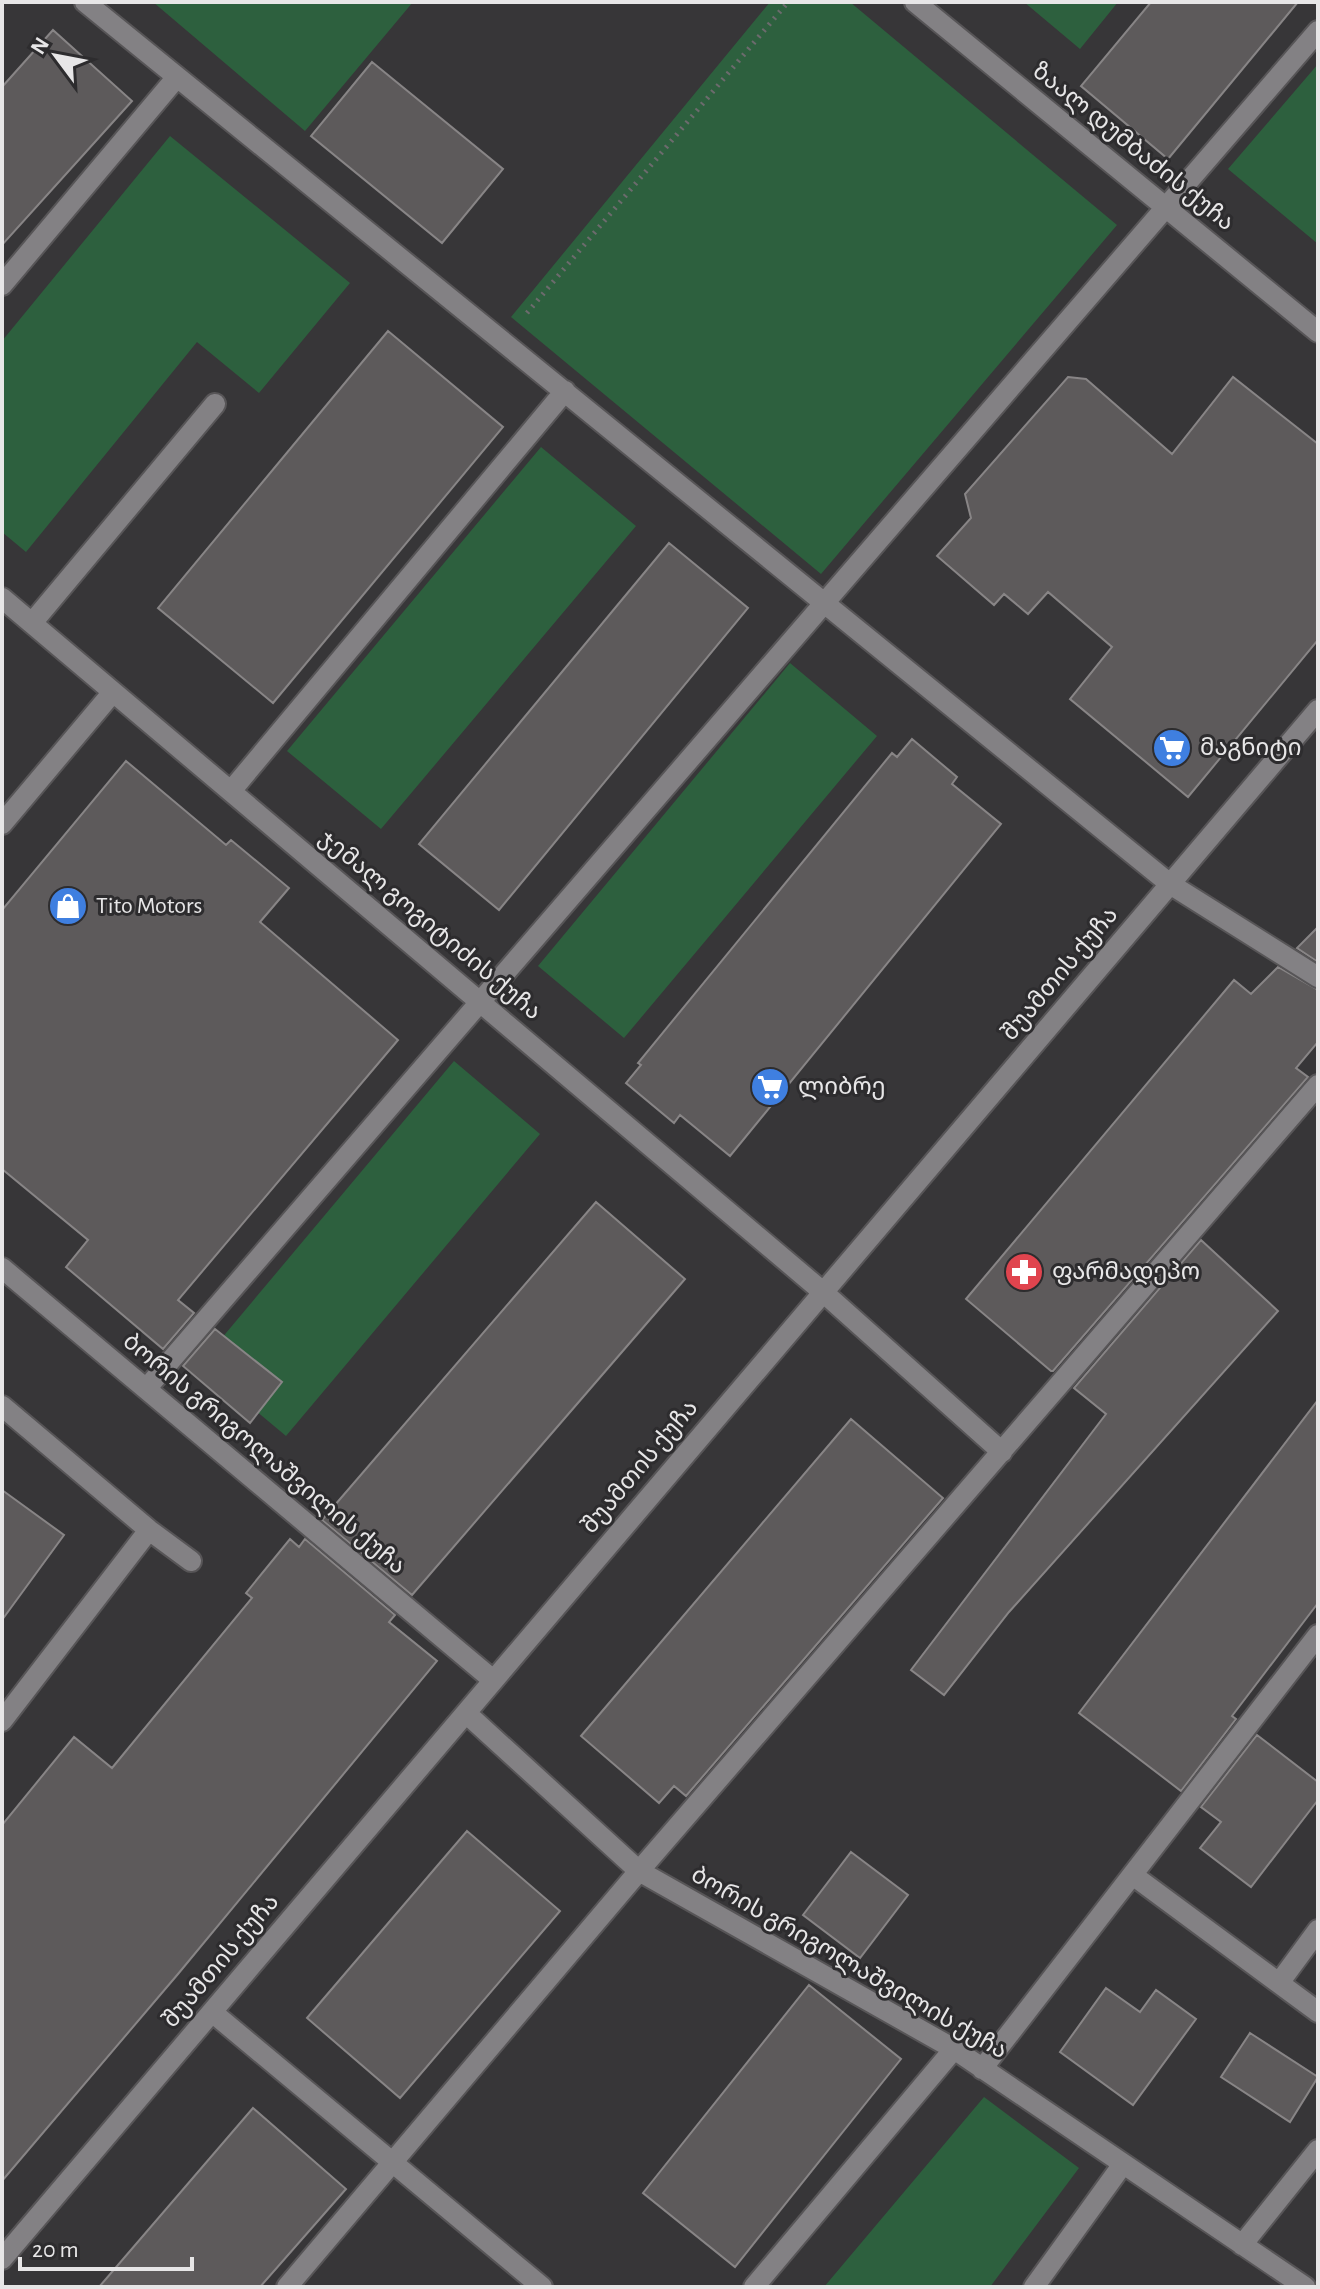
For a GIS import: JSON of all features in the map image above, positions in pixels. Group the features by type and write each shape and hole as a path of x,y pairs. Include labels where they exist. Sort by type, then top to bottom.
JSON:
{"street":[{"path":"85,2 1170,884 1318,977"},
{"name":"ზაალ დუმბაძის ქუჩა","path":"915,2 1318,332"},
{"path":"146,1389 1318,31"},
{"path":"2,285 177,77"},
{"path":"231,791 565,391"},
{"path":"32,623 215,404"},
{"name":"ჯემალ გოგიტიძის ქუჩა","path":"2,598 823,1292 1002,1452"},
{"path":"2,824 113,692"},
{"name":"შუამთის ქუჩა","path":"2,2259 1318,710"},
{"path":"287,2287 639,1871 1318,1085"},
{"name":"ბორის გრიგოლაშვილის ქუჩა","path":"2,1268 493,1680"},
{"path":"2,1406 149,1530 191,1561"},
{"path":"2,1721 149,1530"},
{"path":"982,2069 1318,1635"},
{"name":"ბორის გრიგოლაშვილის ქუჩა","path":"466,1713 639,1871 954,2049 1305,2287"},
{"path":"1134,1876 1318,2012"},
{"path":"1279,1983 1318,1930"},
{"path":"212,2012 542,2287"},
{"path":"754,2287 954,2049"},
{"path":"1242,2245 1318,2150"},
{"path":"1034,2287 1123,2164"}],"path":[{"path":"503,341 788,2"}],"green space":[{"path":"153,2 413,2 305,131"},
{"path":"770,2 850,2 1117,225 821,574 511,317"},
{"path":"1024,2 1118,2 1080,49"},
{"path":"1318,64 1318,244 1228,169"},
{"path":"170,136 350,283 259,393 197,342 26,552 2,532 2,341"},
{"path":"541,447 636,526 381,829 287,751"},
{"path":"790,663 877,736 624,1038 538,966"},
{"path":"454,1061 540,1134 286,1436 200,1364"},
{"path":"984,2097 1079,2168 990,2287 824,2287"}],"building":[{"path":"1151,2 1298,2 1168,159 1081,86"},
{"path":"53,30 132,101 2,245 2,87"},
{"path":"372,62 503,169 442,243 311,136"},
{"path":"388,331 503,427 273,703 158,608"},
{"path":"1068,377 1086,379 1172,454 1233,377 1318,444 1318,640 1188,797 1070,699 1112,647 1048,592 1028,614 1004,594 994,605 937,556 971,518 965,494"},
{"path":"669,543 748,608 499,910 419,844"},
{"path":"912,739 957,777 952,784 1001,824 730,1156 680,1115 674,1123 626,1083 641,1065 638,1063 892,753 897,757"},
{"path":"126,761 226,845 231,840 289,888 260,922 398,1040 178,1300 194,1313 163,1349 66,1267 88,1240 2,1169 2,910"},
{"path":"1318,927 1318,962 1297,948"},
{"path":"1278,967 1318,990 1318,1042 1296,1068 1308,1077 1051,1371 966,1299 1234,980 1251,994"},
{"path":"596,1202 685,1279 412,1595 322,1520"},
{"path":"1201,1240 1278,1311 1009,1612 944,1695 911,1670 1106,1414 1074,1388"},
{"path":"215,1329 282,1382 250,1423 183,1366"},
{"path":"1318,1400 1318,1603 1232,1716 1236,1719 1181,1791 1079,1713"},
{"path":"851,1419 943,1498 686,1796 674,1786 659,1803 581,1736"},
{"path":"2,1490 64,1535 2,1620"},
{"path":"290,1539 299,1547 305,1539 395,1615 389,1622 437,1661 2,2181 2,1825 74,1737 112,1768 252,1598 246,1593"},
{"path":"1257,1735 1318,1782 1318,1800 1251,1887 1200,1848 1221,1822 1201,1807"},
{"path":"467,1831 560,1911 400,2098 307,2018"},
{"path":"851,1852 908,1895 860,1958 803,1915"},
{"path":"809,1985 901,2059 735,2267 643,2193"},
{"path":"1106,1988 1140,2012 1156,1990 1196,2019 1133,2105 1060,2052"},
{"path":"1250,2033 1318,2077 1290,2122 1221,2077"},
{"path":"253,2108 346,2189 260,2287 99,2287"}],"place":[{"name":"მაგნიტი","path":"1172,748"},
{"name":"Tito Motors","path":"68,906"},
{"name":"ლიბრე","path":"770,1087"},
{"name":"ფარმადეპო","path":"1024,1272"}]}
